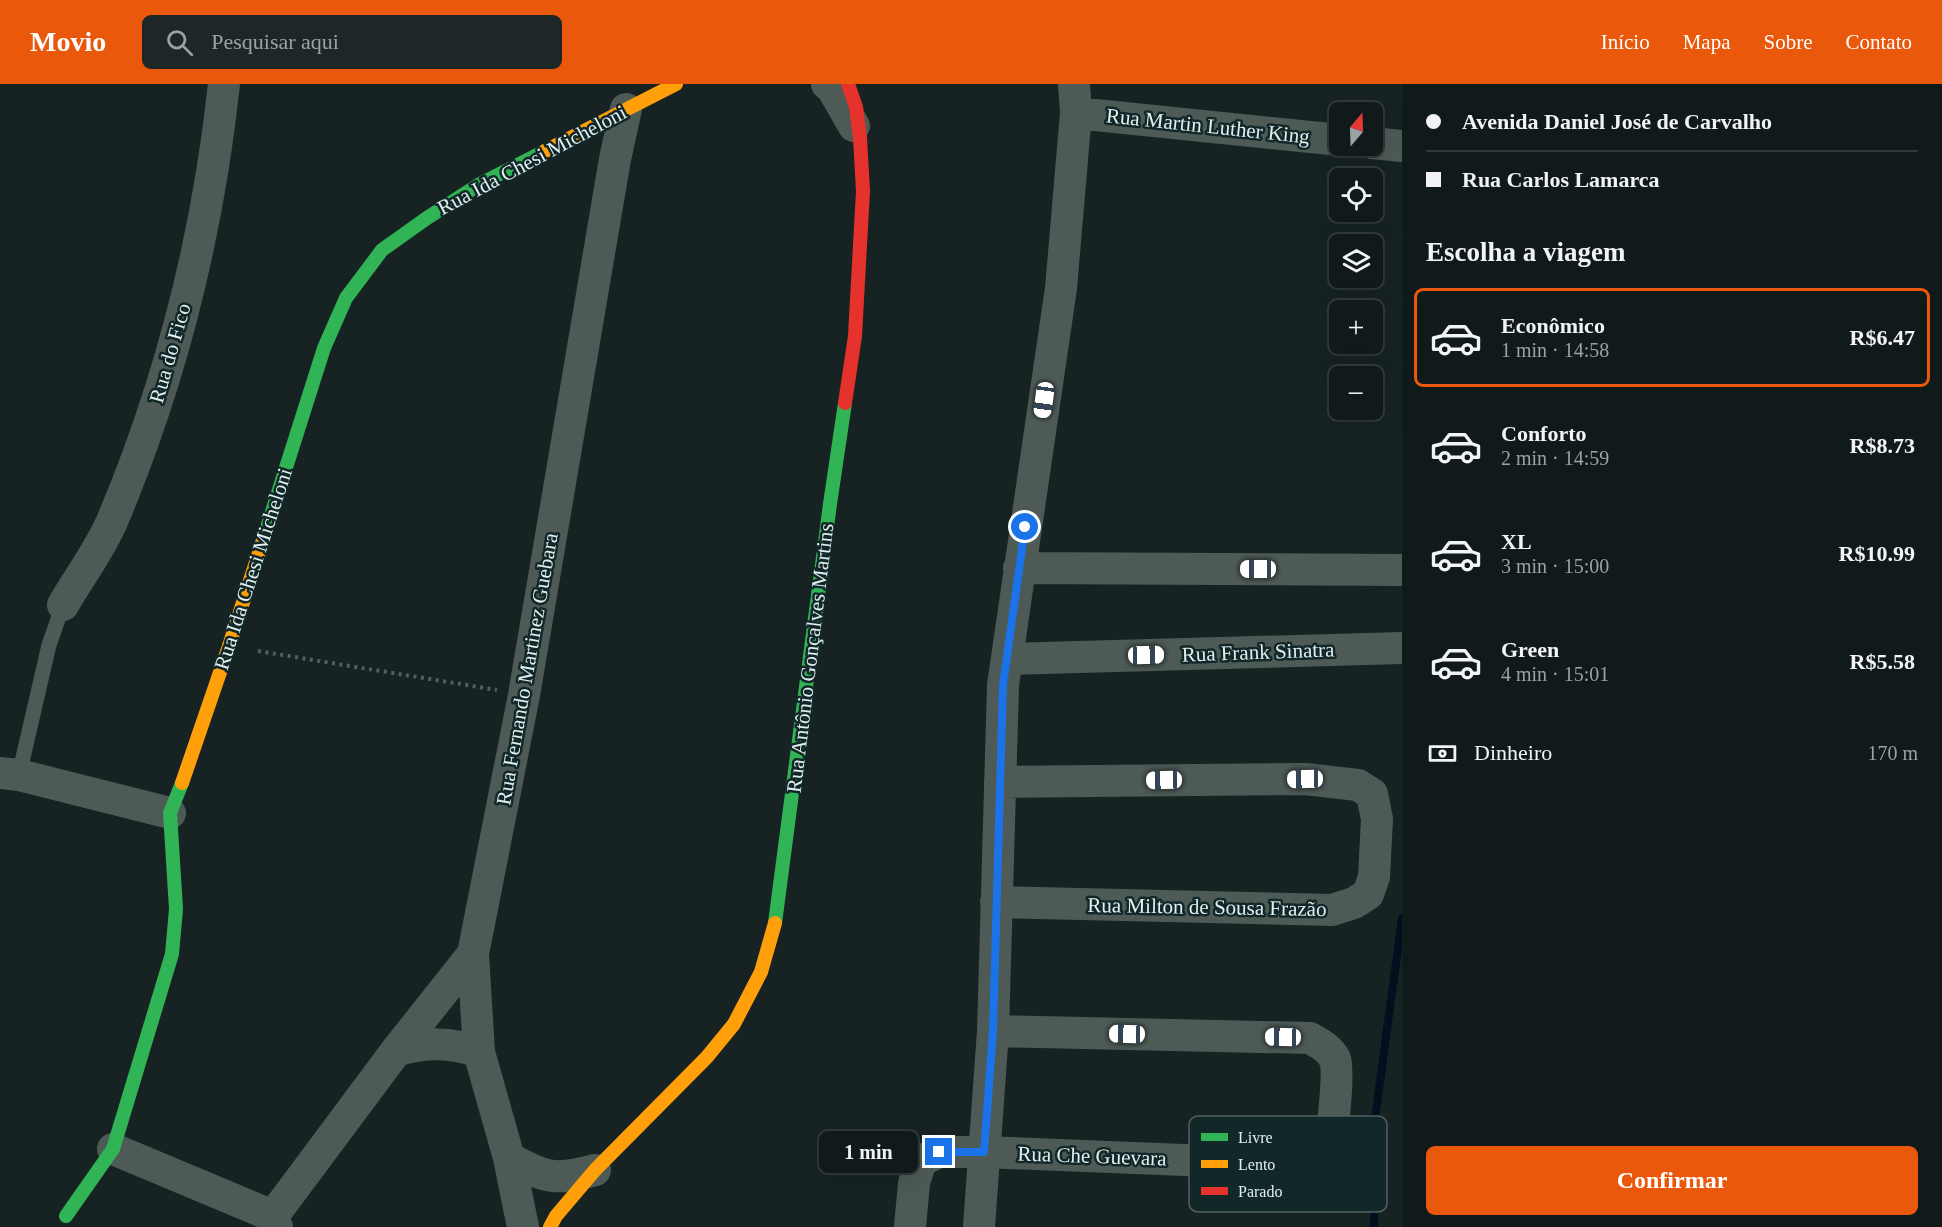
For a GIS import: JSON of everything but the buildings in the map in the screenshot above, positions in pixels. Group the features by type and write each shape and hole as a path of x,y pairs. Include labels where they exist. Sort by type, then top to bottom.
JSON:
{"street":[{"name":"Rua do Fico","path":"63,606 112,520 149,425 179,326 199,243 218,146 224,84"},
{"name":"Rua Ida Chesi Micheloni","path":"66,1216 113,1149 172,954 176,909 170,813 229,646 324,348 346,298 382,250 427,218 480,184 676,84"},
{"path":"826,84 832,88 860,138"},
{"name":"Rua Antônio Gonçalves Martins","path":"550,1227 556,1216 595,1170 707,1057 734,1024 761,972 775,924 830,504 855,336 864,192 856,107 848,84"},
{"path":"980,1227 993,1031 1003,685 1061,288 1075,99"},
{"name":"Rua Martin Luther King","path":"1075,99 1329,138"},
{"name":"Rua Fernando Martinez Guebara","path":"523,1227 509,1158 479,1052 473,954 524,695 615,159 626,109"},
{"path":"1383,144 1402,146"},
{"path":"1019,568 1402,570"},
{"name":"Rua Frank Sinatra","path":"1007,659 1402,648"},
{"path":"10,774 170,813"},
{"name":"Rua Milton de Sousa Frazão","path":"996,902 1332,910 1354,903 1368,894 1374,877 1377,819 1371,794 1358,785 1339,782 1305,779 1000,782"},
{"path":"113,1149 275,1222 396,1051 473,954"},
{"name":"Rua Che Guevara","path":"993,1031 1310,1038 1326,1047 1336,1062 1333,1116"},
{"path":"396,1051 414,1045 441,1044 462,1046 479,1052"},
{"path":"910,1227 914,1183 921,1161 939,1152 984,1152"},
{"name":"Rua Che Guevara","path":"984,1152 1189,1160"},
{"path":"509,1158 535,1173 554,1177 573,1176 595,1170"}],"lane":[{"path":"10,774 63,606"}],"path":[{"path":"229,646 524,695"}],"waterway":[{"path":"1375,1116 1402,918"},
{"path":"1374,1212 1374,1227"}],"traffic: fast":[{"path":"264,537 324,348 346,298 382,250 480,184 545,151"},
{"path":"775,923 845,403"},
{"path":"66,1216 113,1149 172,954 176,909 170,813 182,783"}],"traffic: slow":[{"path":"545,151 676,84"},
{"path":"182,783 264,537"},
{"path":"550,1227 556,1216 595,1170 707,1057 734,1024 761,972 775,923"}],"traffic: jam":[{"path":"845,403 855,336 863,191 856,107 848,84"}],"route":[{"path":"939,1152 984,1152 993,1031 1003,685 1025,527"}]}
